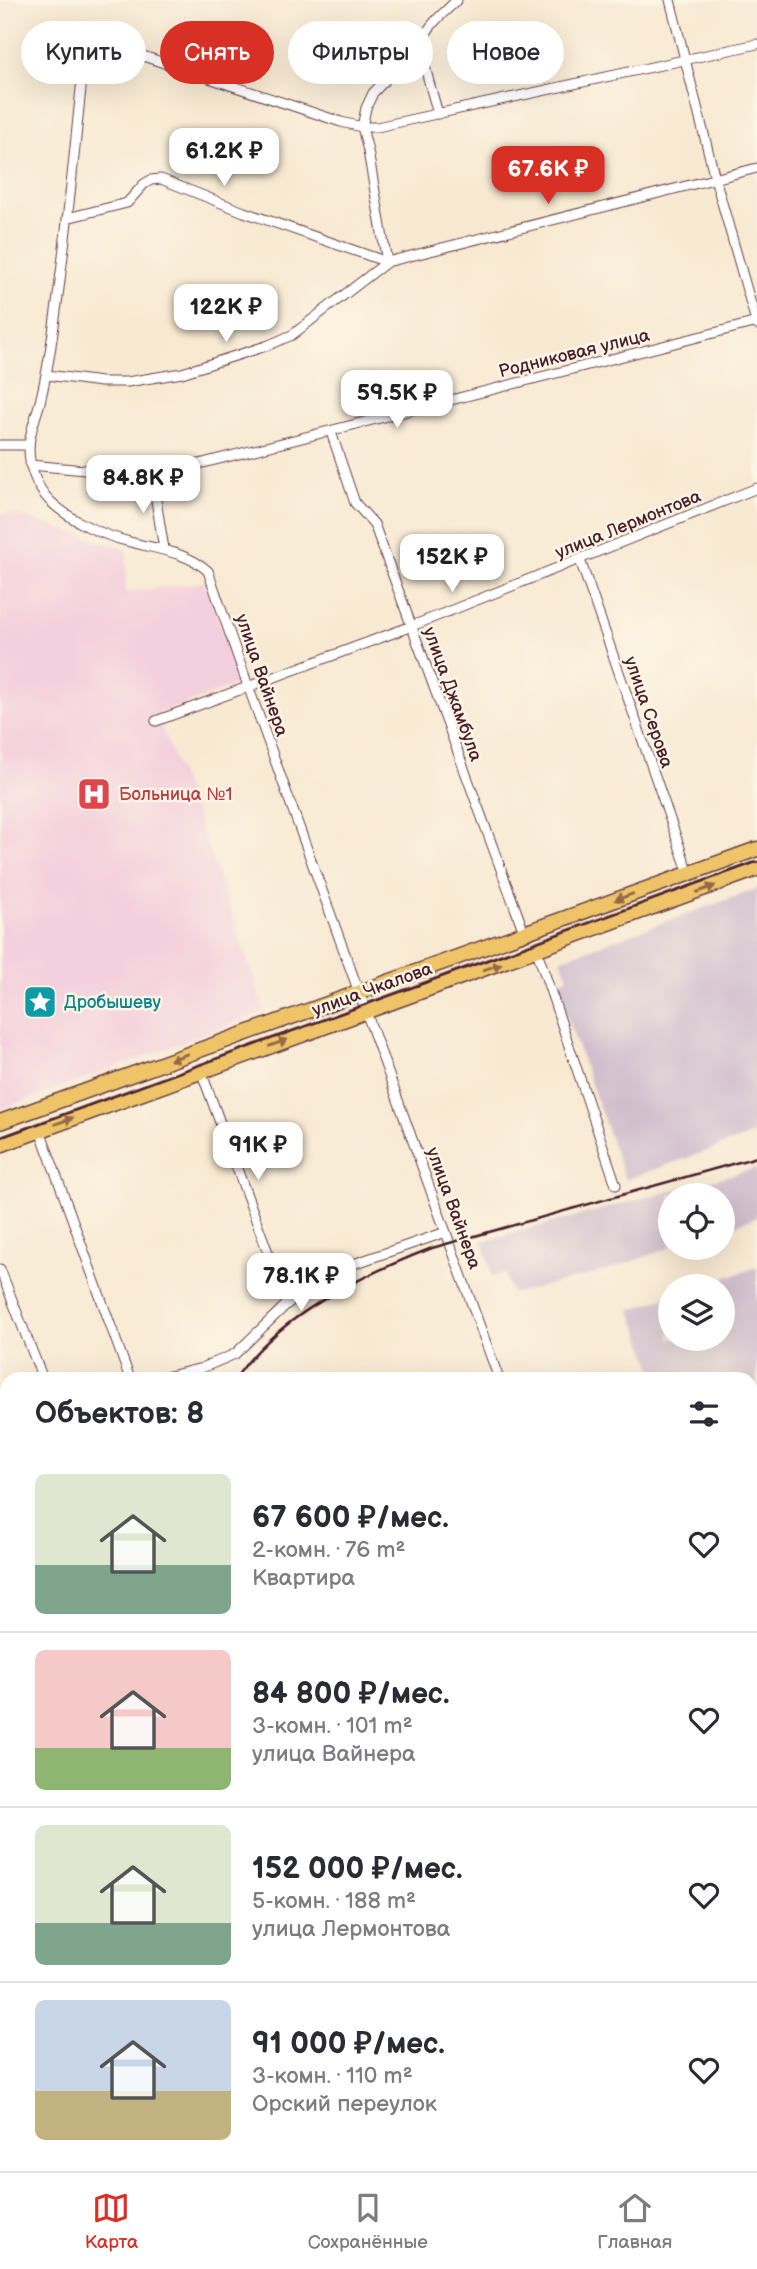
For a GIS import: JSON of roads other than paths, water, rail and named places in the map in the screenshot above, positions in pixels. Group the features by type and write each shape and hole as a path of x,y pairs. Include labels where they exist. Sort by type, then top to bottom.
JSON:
{"main road":[{"name":"улица Чкалова","path":"0,1122 757,849"},
{"name":"улица Чкалова","path":"0,1145 757,869"}],"street":[{"path":"433,24 457,0"},
{"path":"670,0 715,178 757,324"},
{"name":"улица Вайнера","path":"362,127 102,44 88,51 61,281 47,375 29,445 30,466 44,494 69,516 102,533 164,549 202,565 208,571 496,1372"},
{"path":"362,127 377,127 757,44"},
{"path":"381,84 373,93 366,108 362,127 387,262"},
{"path":"431,84 438,114"},
{"path":"47,375 101,382 160,378 182,373 292,335 387,262 757,168"},
{"path":"67,218 127,203 144,184 161,179 244,212 387,262"},
{"name":"Родниковая улица","path":"30,466 152,476 757,324"},
{"name":"улица Джамбула","path":"331,432 355,503 374,524 524,932"},
{"path":"1,444 29,445"},
{"path":"152,476 164,549"},
{"name":"улица Лермонтова","path":"156,721 412,626 757,488"},
{"name":"улица Серова","path":"580,560 689,874"},
{"path":"537,951 616,1185"},
{"path":"201,1070 287,1304"},
{"path":"40,1130 127,1372"},
{"path":"186,1372 235,1354 287,1304 342,1268 446,1232"},
{"path":"0,1269 40,1372"},
{"path":"201,1372 202,1368"}],"tram line":[{"path":"0,1138 757,862"}],"railway":[{"path":"240,1372 274,1335 298,1317 350,1284 405,1259 432,1248 757,1157"}],"place":[{"name":"Больница №1","path":"94,794"},
{"name":"Дробышеву","path":"40,1002"}]}
